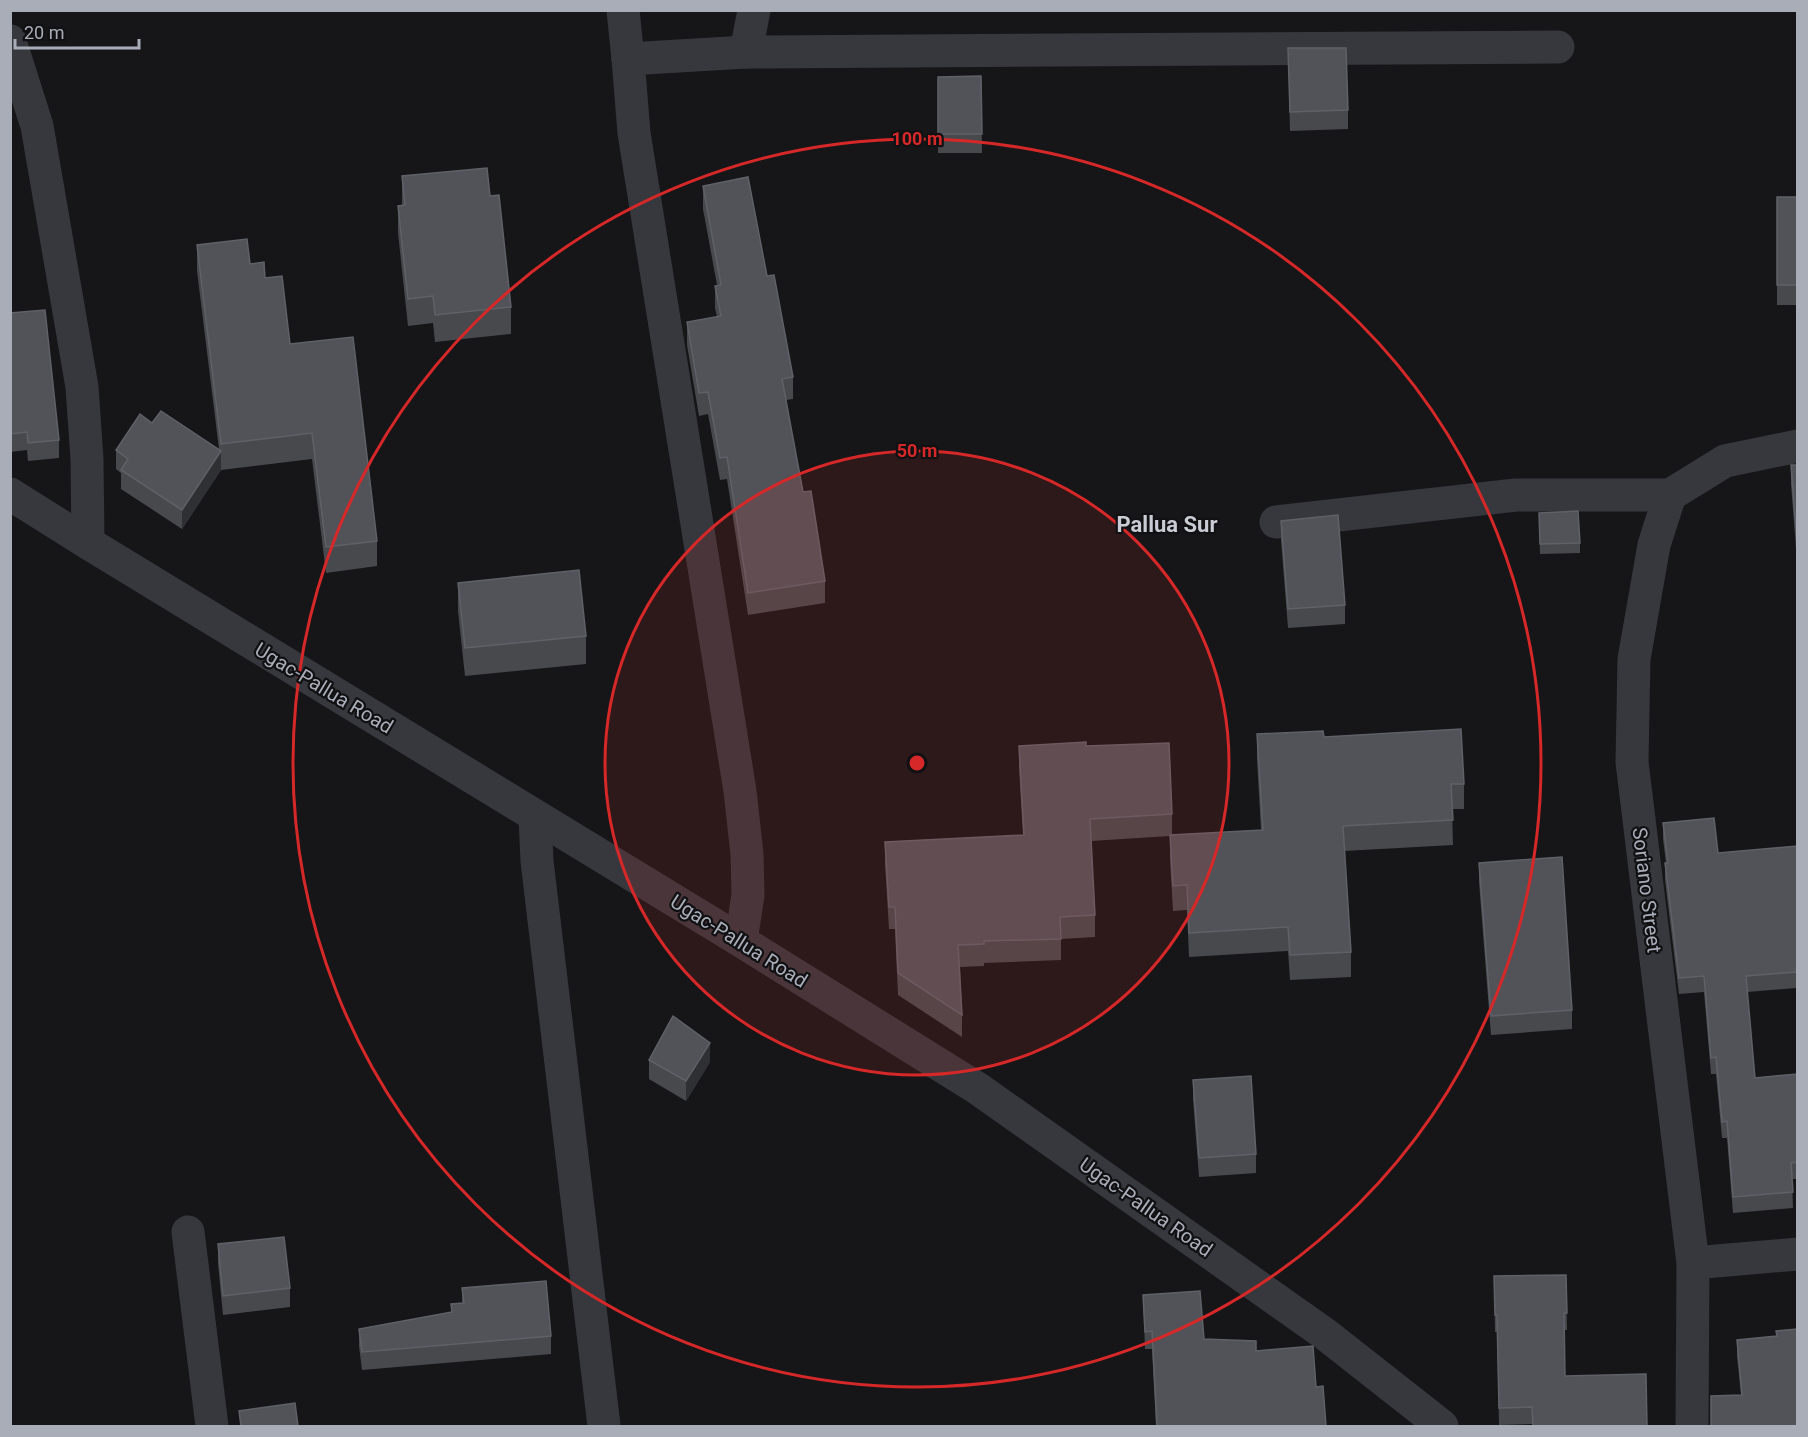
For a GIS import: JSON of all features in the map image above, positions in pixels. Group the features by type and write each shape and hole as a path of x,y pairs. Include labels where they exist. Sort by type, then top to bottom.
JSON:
{"street":[{"path":"623,10 634,133 740,791 747,854 748,895 741,941"},
{"path":"746,52 754,10"},
{"path":"10,41 37,126 82,387 87,459 88,543"},
{"path":"628,59 746,52 1558,47"},
{"path":"1276,522 1516,495 1670,495 1725,461 1797,446"},
{"name":"Ugac-Pallua Road","path":"10,494 977,1088 1325,1334 1442,1426"},
{"name":"Soriano Street","path":"1670,495 1654,545 1634,659 1632,762 1693,1263 1692,1426"},
{"path":"535,816 537,861 604,1426"},
{"path":"188,1232 212,1426"},
{"path":"1693,1263 1797,1254"}],"building":[{"path":"1288,48 1346,48 1348,110 1290,112"},
{"path":"981,76 982,134 938,134 938,77"},
{"path":"487,168 490,196 499,195 511,307 435,315 433,296 408,299 398,206 405,205 402,176"},
{"path":"748,177 767,276 774,275 793,377 782,379 803,492 811,491 825,581 748,593 727,457 720,458 708,392 699,393 687,322 721,316 715,286 721,285 703,186"},
{"path":"1777,197 1797,197 1797,285 1777,285"},
{"path":"247,239 250,264 264,262 265,278 282,276 290,344 353,337 377,541 326,547 312,433 221,444 197,245"},
{"path":"45,310 59,440 28,443 27,432 10,434 10,313"},
{"path":"161,411 221,451 182,510 121,470 128,459 116,450 140,414 152,423"},
{"path":"1791,465 1797,465 1797,543"},
{"path":"1578,511 1580,543 1540,544 1539,513"},
{"path":"1338,515 1345,605 1288,609 1281,521"},
{"path":"579,570 586,636 465,648 458,583"},
{"path":"1461,729 1464,784 1451,784 1453,820 1343,826 1351,952 1290,955 1288,927 1189,933 1187,885 1173,886 1170,835 1263,830 1257,734 1323,731 1324,737"},
{"path":"1086,742 1086,746 1169,743 1172,814 1090,819 1095,915 1060,917 1061,939 984,941 984,944 958,945 962,1015 898,973 895,907 889,907 885,842 1024,835 1019,746"},
{"path":"1714,818 1718,853 1797,846 1796,972 1746,976 1755,1078 1797,1074 1797,1162 1791,1163 1793,1192 1733,1197 1727,1121 1722,1122 1716,1057 1711,1058 1704,976 1679,978 1665,863 1668,863 1663,823"},
{"path":"1562,857 1572,1010 1491,1016 1479,863"},
{"path":"673,1016 710,1043 686,1081 649,1060"},
{"path":"1251,1076 1256,1154 1199,1158 1193,1080"},
{"path":"284,1237 290,1288 223,1296 218,1244"},
{"path":"1566,1275 1565,1376 1646,1374 1647,1426 1533,1426 1532,1407 1499,1408 1494,1276"},
{"path":"546,1281 551,1336 362,1352 359,1329 452,1312 451,1304 464,1303 462,1288"},
{"path":"1200,1291 1204,1339 1256,1341 1256,1351 1313,1346 1316,1387 1323,1386 1326,1426 1157,1426 1152,1331 1145,1332 1143,1295"},
{"path":"1797,1329 1797,1426 1711,1426 1711,1396 1742,1395 1737,1340 1777,1336 1776,1331"},
{"path":"295,1403 298,1426 241,1426 239,1411"}],"district":[{"name":"Pallua Sur","path":"1167,524"}]}
